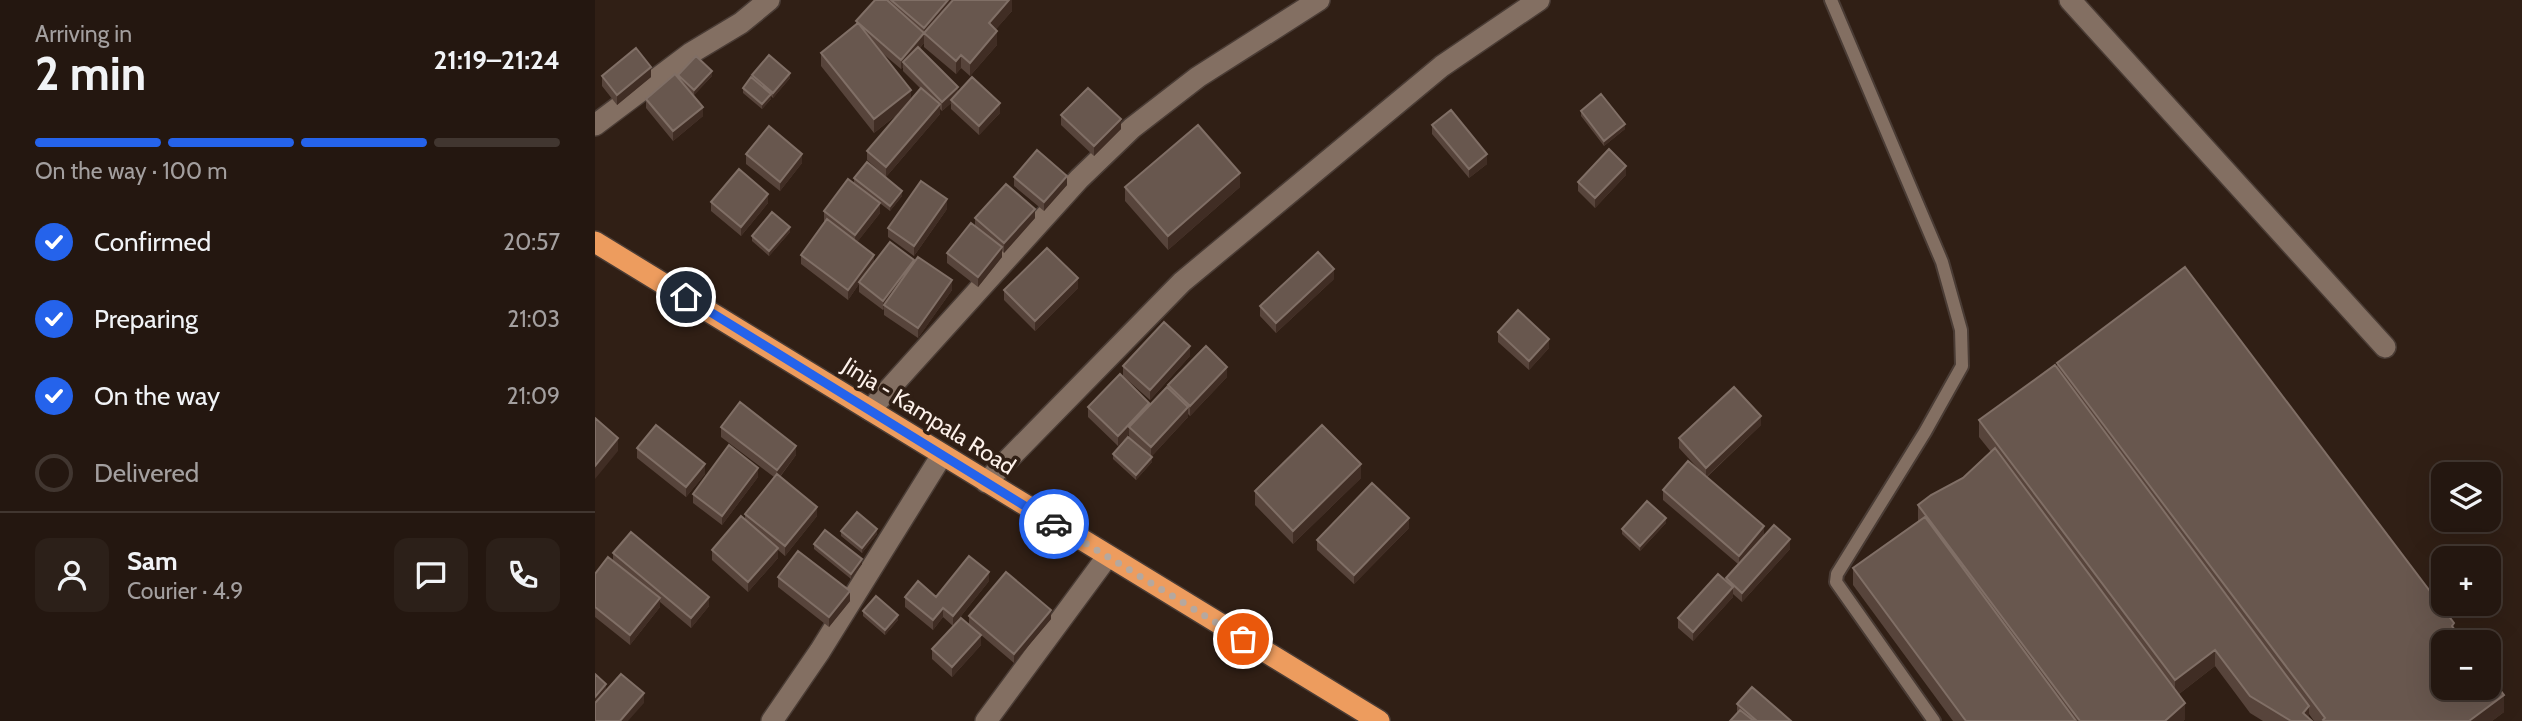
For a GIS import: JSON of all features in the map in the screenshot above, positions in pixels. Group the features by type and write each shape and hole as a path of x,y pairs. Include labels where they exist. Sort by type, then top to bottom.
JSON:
{"highway":[{"name":"Jinja - Kampala Road","path":"595,242 1379,721"}],"street":[{"path":"595,125 691,53 758,12 769,0"},
{"path":"870,410 1079,179 1132,128 1198,77 1319,0"},
{"path":"986,482 1182,282 1442,66 1539,0"},
{"path":"2070,0 2385,347"},
{"path":"772,721 820,651 942,455"},
{"path":"986,721 1107,556"}],"lane":[{"path":"1831,0 1942,262 1961,330 1962,366 1925,432 1837,574 1836,582 1934,721"}],"building":[{"path":"875,0 887,0 924,33 901,60 856,21"},
{"path":"891,0 948,0 924,28"},
{"path":"953,0 1009,0 989,23 997,31 970,63 961,55 956,61 924,33"},
{"path":"858,23 911,90 874,119 821,53"},
{"path":"918,47 958,87 942,102 903,62"},
{"path":"636,48 651,67 617,95 602,76"},
{"path":"769,55 790,73 773,93 752,75"},
{"path":"696,56 712,71 694,90 678,75"},
{"path":"675,74 703,107 673,131 646,99"},
{"path":"751,77 771,94 762,104 743,88"},
{"path":"972,77 1000,103 979,126 951,100"},
{"path":"921,88 940,104 886,167 867,151"},
{"path":"1088,88 1121,119 1094,146 1061,115"},
{"path":"1601,94 1625,124 1604,141 1581,111"},
{"path":"1451,110 1487,154 1469,169 1432,125"},
{"path":"1198,125 1240,173 1168,236 1125,187"},
{"path":"769,126 802,154 780,182 746,154"},
{"path":"1609,149 1626,166 1595,198 1578,182"},
{"path":"1037,150 1067,176 1044,202 1014,177"},
{"path":"867,162 902,191 890,206 854,178"},
{"path":"739,169 768,194 741,227 711,202"},
{"path":"848,179 880,203 855,235 824,211"},
{"path":"921,181 947,199 914,246 888,228"},
{"path":"1006,184 1035,209 1004,243 975,218"},
{"path":"772,212 790,227 769,251 752,236"},
{"path":"827,219 874,255 848,290 801,255"},
{"path":"971,223 1002,247 978,277 947,253"},
{"path":"890,242 914,260 883,301 859,282"},
{"path":"1047,248 1078,278 1035,321 1004,290"},
{"path":"1318,252 1334,269 1276,323 1260,306"},
{"path":"918,257 952,280 918,328 884,305"},
{"path":"2185,267 2431,593 2431,616 2449,616 2454,623 2452,626 2455,630 2431,630 2431,700 2497,700 2469,721 2324,721 2325,718 2057,363"},
{"path":"1518,310 1549,339 1529,361 1498,332"},
{"path":"1164,322 1190,346 1150,390 1123,366"},
{"path":"1206,346 1227,367 1190,406 1168,385"},
{"path":"2055,365 2309,706 2303,713 2312,721 2291,721 2250,696 2215,650 2175,680 1979,420"},
{"path":"1120,374 1149,403 1118,436 1088,407"},
{"path":"1167,387 1188,407 1151,447 1129,427"},
{"path":"1734,387 1761,416 1706,468 1679,438"},
{"path":"740,402 796,446 777,470 721,427"},
{"path":"595,418 618,438 595,466"},
{"path":"656,425 705,464 686,487 637,448"},
{"path":"1322,425 1361,464 1293,531 1255,491"},
{"path":"1128,437 1152,457 1136,475 1113,454"},
{"path":"729,445 758,468 722,516 693,494"},
{"path":"1995,448 2185,703 2165,721 2080,721 1918,505 1963,478"},
{"path":"1688,461 1764,526 1739,556 1663,490"},
{"path":"777,474 817,507 785,546 745,514"},
{"path":"1372,483 1409,518 1354,575 1317,540"},
{"path":"1647,501 1666,518 1640,546 1622,529"},
{"path":"857,512 877,529 862,548 841,531"},
{"path":"741,516 778,548 748,582 712,550"},
{"path":"1925,517 2076,721 1966,721 1853,568"},
{"path":"1774,525 1790,539 1742,593 1726,578"},
{"path":"825,530 862,559 851,574 814,544"},
{"path":"631,532 709,597 691,618 613,553"},
{"path":"798,551 850,591 829,617 778,577"},
{"path":"969,556 989,572 953,616 943,608 933,620 905,597 918,581 936,597"},
{"path":"608,557 660,598 630,635 595,607 595,574"},
{"path":"1006,572 1051,610 1014,654 969,616"},
{"path":"1718,574 1733,587 1693,632 1678,618"},
{"path":"876,596 898,615 885,630 863,611"},
{"path":"961,618 981,635 952,667 932,649"},
{"path":"595,674 606,684 595,697"},
{"path":"621,674 644,693 620,721 595,721 595,703"},
{"path":"1752,687 1791,721 1757,721 1737,704"},
{"path":"1740,710 1754,721 1730,721"}],"way so far":[{"path":"1054,524 1243,639"}],"route":[{"path":"686,297 1054,524"}]}
